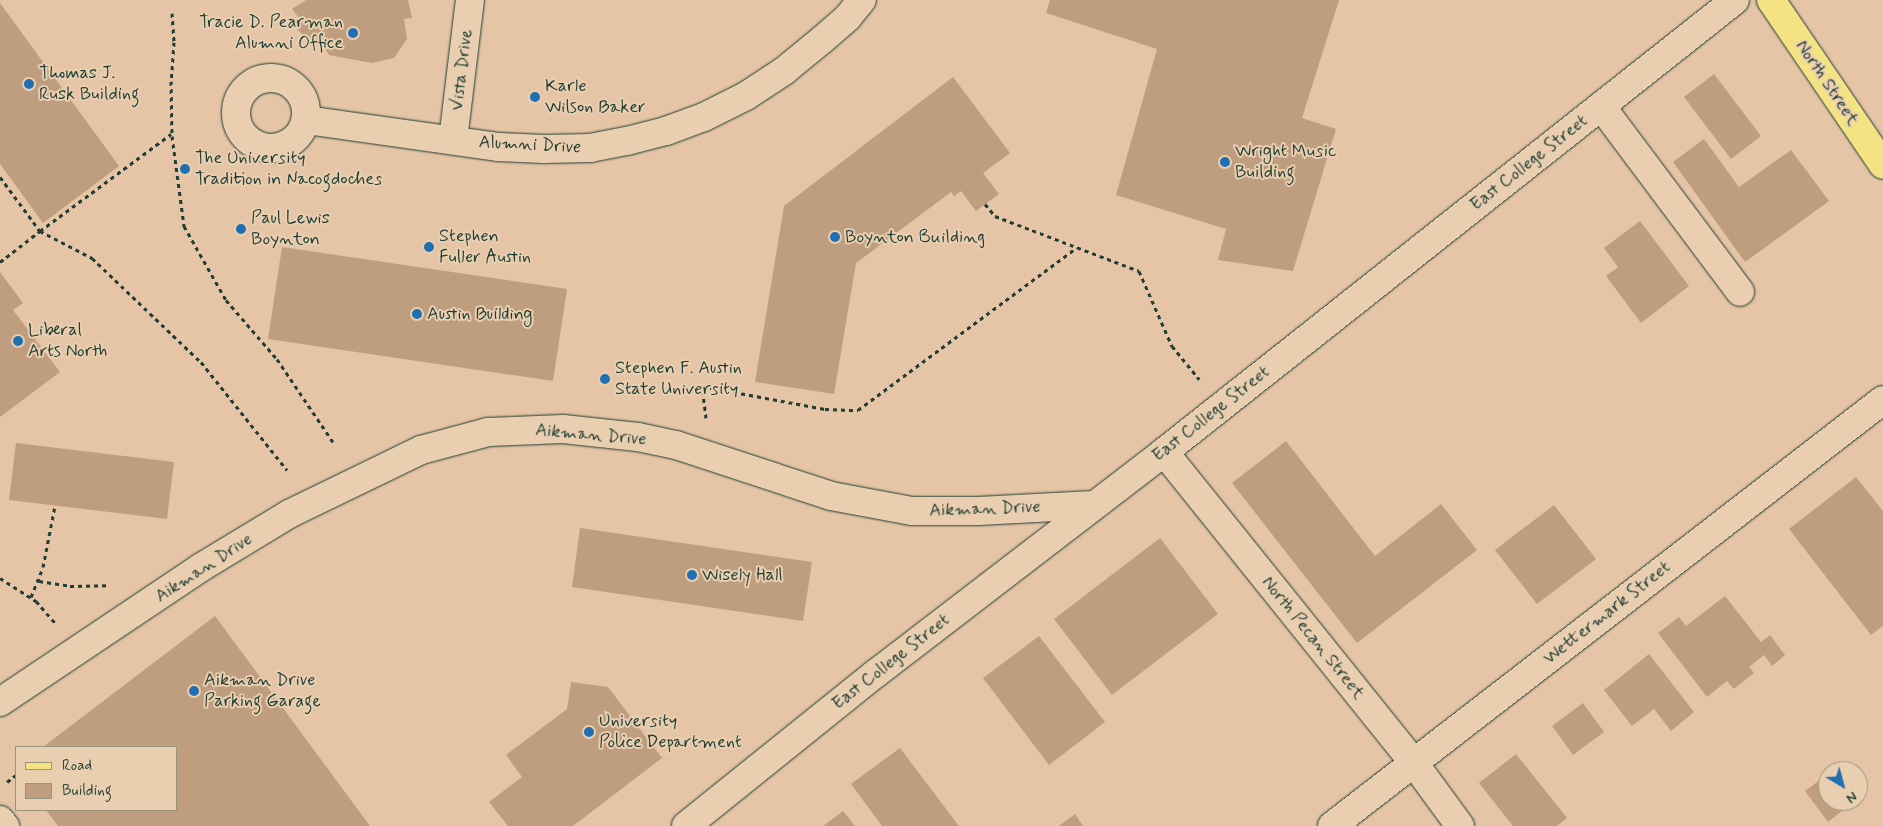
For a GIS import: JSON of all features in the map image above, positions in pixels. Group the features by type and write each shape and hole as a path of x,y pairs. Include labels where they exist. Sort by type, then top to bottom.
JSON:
{"main road":[{"name":"North Street","path":"1771,0 1883,165"}],"street":[{"name":"Vista Drive","path":"453,140 470,0"},
{"name":"Alumni Drive","path":"306,120 499,147 572,148 627,141 666,131 704,117 738,100 784,71 848,17 862,0"},
{"name":"East College Street","path":"686,826 875,674 1164,452 1735,0"},
{"path":"1600,106 1740,292"},
{"name":"Wettermark Street","path":"1332,826 1883,400"},
{"name":"Aikman Drive","path":"0,702 200,568 289,514 421,450 488,432 563,429 638,437 676,446 831,496 912,510 978,512 1094,505"},
{"name":"North Pecan Street","path":"1164,452 1414,763 1460,826"},
{"path":"0,820 5,826"}],"path":[{"path":"172,13 174,42 171,81 172,133 184,226 226,300 277,359 333,442"},
{"path":"0,262 172,133"},
{"path":"0,177 40,232 92,258 201,362 287,470"},
{"path":"985,204 996,216 1139,271 1172,346 1199,379"},
{"path":"706,418 702,386 825,410 858,410 1076,248"},
{"path":"31,597 39,581 55,506"},
{"path":"0,578 31,597 55,623"},
{"path":"39,581 70,586 109,585"},
{"path":"7,782 15,776"}],"building":[{"name":"Tracie D. Pearman Alumni Office","path":"306,0 408,0 412,18 404,19 407,39 394,58 372,63 329,55 320,40 311,46 296,27 302,22 292,9"},
{"name":"Wright Music Building","path":"1050,0 1339,0 1302,118 1336,129 1293,271 1218,260 1226,229 1116,195 1157,49 1046,13"},
{"name":"Thomas J. Rusk Building","path":"0,3 119,166 43,223 0,164"},
{"path":"1714,74 1761,136 1731,159 1684,97"},
{"name":"Boynton Building","path":"953,77 1010,153 983,173 999,194 976,211 961,191 954,196 951,192 856,263 834,394 755,382 784,206"},
{"path":"1704,139 1739,187 1791,150 1829,201 1745,262 1673,162"},
{"path":"1640,221 1689,286 1641,323 1606,276 1618,267 1604,248"},
{"name":"Austin Building","path":"282,247 567,289 553,381 268,339"},
{"name":"Liberal Arts North","path":"0,272 23,303 13,310 60,372 0,417"},
{"path":"1286,441 1375,556 1441,504 1477,550 1357,643 1232,483"},
{"path":"16,443 174,462 167,519 9,500"},
{"path":"1856,477 1883,511 1883,626 1871,635 1789,529"},
{"path":"1554,505 1596,559 1537,604 1495,550"},
{"name":"Wisely Hall","path":"580,528 812,562 803,621 572,587"},
{"path":"1160,538 1218,614 1112,695 1054,619"},
{"path":"1725,596 1761,642 1770,635 1785,655 1772,666 1764,655 1749,667 1754,673 1734,689 1727,681 1707,697 1658,633 1679,617 1686,626"},
{"name":"Aikman Drive Parking Garage","path":"215,616 370,826 58,826 47,811 178,811 178,746 44,746"},
{"path":"1039,636 1105,722 1049,765 983,678"},
{"path":"1649,654 1694,712 1671,731 1654,709 1632,726 1604,690"},
{"name":"University Police Department","path":"571,682 608,687 662,758 573,826 508,826 489,802 522,777 506,755 567,709"},
{"path":"1583,703 1604,732 1573,755 1552,726"},
{"path":"900,748 959,826 882,826 851,784"},
{"path":"1516,754 1567,818 1557,826 1513,826 1479,783"},
{"path":"1818,781 1818,809 1805,791"},
{"path":"843,811 855,826 823,826"},
{"path":"1820,811 1842,811 1828,822"},
{"path":"1075,814 1083,826 1059,826"}],"place":[{"name":"Tracie D. Pearman Alumni Office","path":"353,33"},
{"name":"Thomas J. Rusk Building","path":"29,84"},
{"name":"Karle Wilson Baker","path":"535,97"},
{"name":"Wright Music Building","path":"1225,162"},
{"name":"The University Tradition in Nacogdoches","path":"185,169"},
{"name":"Paul Lewis Boynton","path":"241,229"},
{"name":"Boynton Building","path":"835,237"},
{"name":"Stephen Fuller Austin","path":"429,247"},
{"name":"Austin Building","path":"417,314"},
{"name":"Liberal Arts North","path":"18,341"},
{"name":"Stephen F. Austin State University","path":"605,379"},
{"name":"Wisely Hall","path":"692,575"},
{"name":"Aikman Drive Parking Garage","path":"194,691"},
{"name":"University Police Department","path":"589,732"}]}
